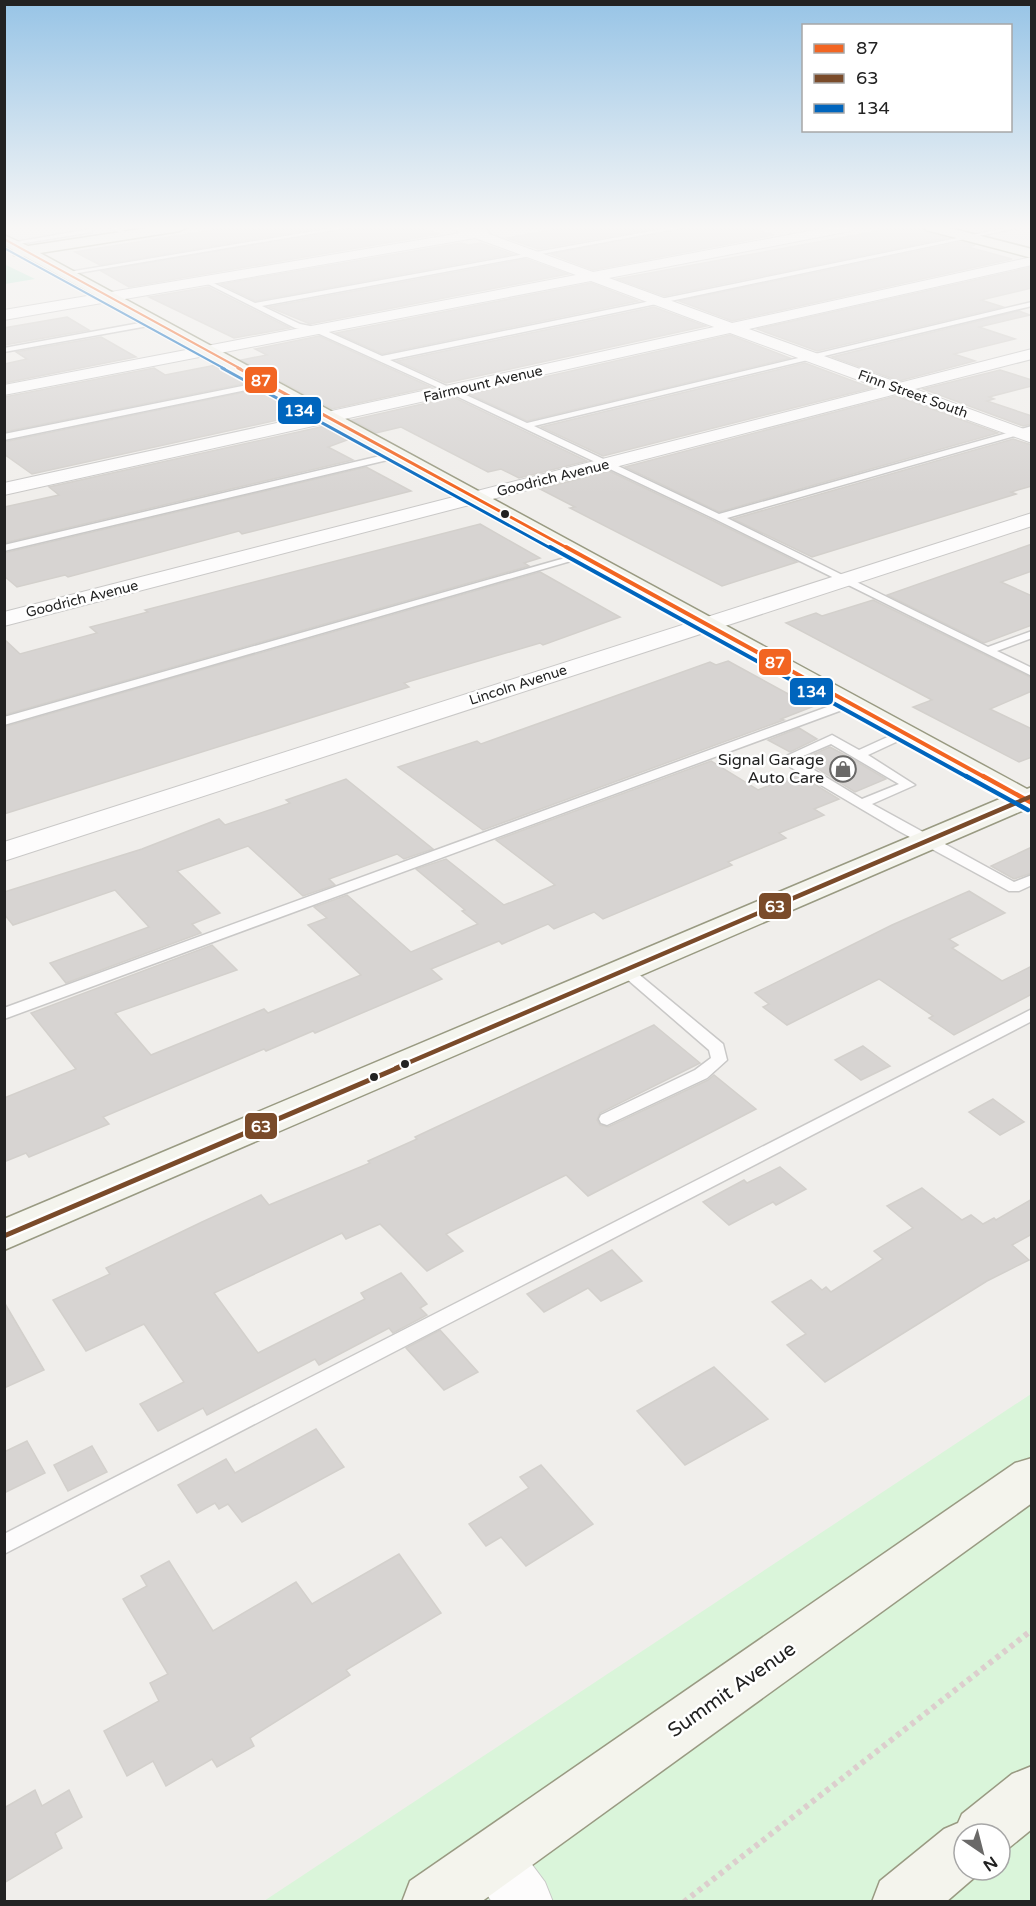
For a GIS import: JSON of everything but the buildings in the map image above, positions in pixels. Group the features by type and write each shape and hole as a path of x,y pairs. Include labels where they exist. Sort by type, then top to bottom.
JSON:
{"street":[{"path":"144,316 905,734 1029,799"},
{"path":"4,390 389,316"},
{"name":"Finn Street South","path":"699,316 898,389 1027,433"},
{"name":"Fairmount Avenue","path":"4,489 787,316"},
{"name":"Goodrich Avenue","path":"4,620 1032,354"},
{"name":"Lincoln Avenue","path":"4,852 1032,519"},
{"path":"4,1236 1029,799"},
{"name":"Summit Avenue","path":"431,1902 1032,1477"},
{"path":"997,1822 1032,1793"},
{"path":"494,1858 525,1902"},
{"path":"901,1902 952,1859"}],"lane":[{"path":"276,316 298,327 317,330 453,391 718,517 1032,673"},
{"path":"381,359 591,316"},
{"path":"524,426 980,316"},
{"path":"4,350 156,322"},
{"path":"4,437 267,383"},
{"path":"718,517 1027,433"},
{"path":"4,548 397,455"},
{"path":"4,721 583,556"},
{"path":"987,651 1032,634"},
{"path":"4,1014 849,703"},
{"path":"859,755 905,734"},
{"path":"861,804 909,784 832,739 788,758 861,804 925,842 1014,888 1032,879"},
{"path":"607,1119 701,1074 718,1060 717,1048 625,970"},
{"path":"4,1545 1032,1014"}],"path":[{"path":"684,1902 1032,1630"}],"green space":[{"path":"1031,1394 1031,1901 264,1901"}],"transit line":[{"name":"134","path":"128,316 1028,810"},
{"name":"87","path":"144,316 1032,803"},
{"name":"63","path":"4,1236 1032,796"}],"place":[{"name":"Signal Garage Auto Care","path":"843,769"}]}
